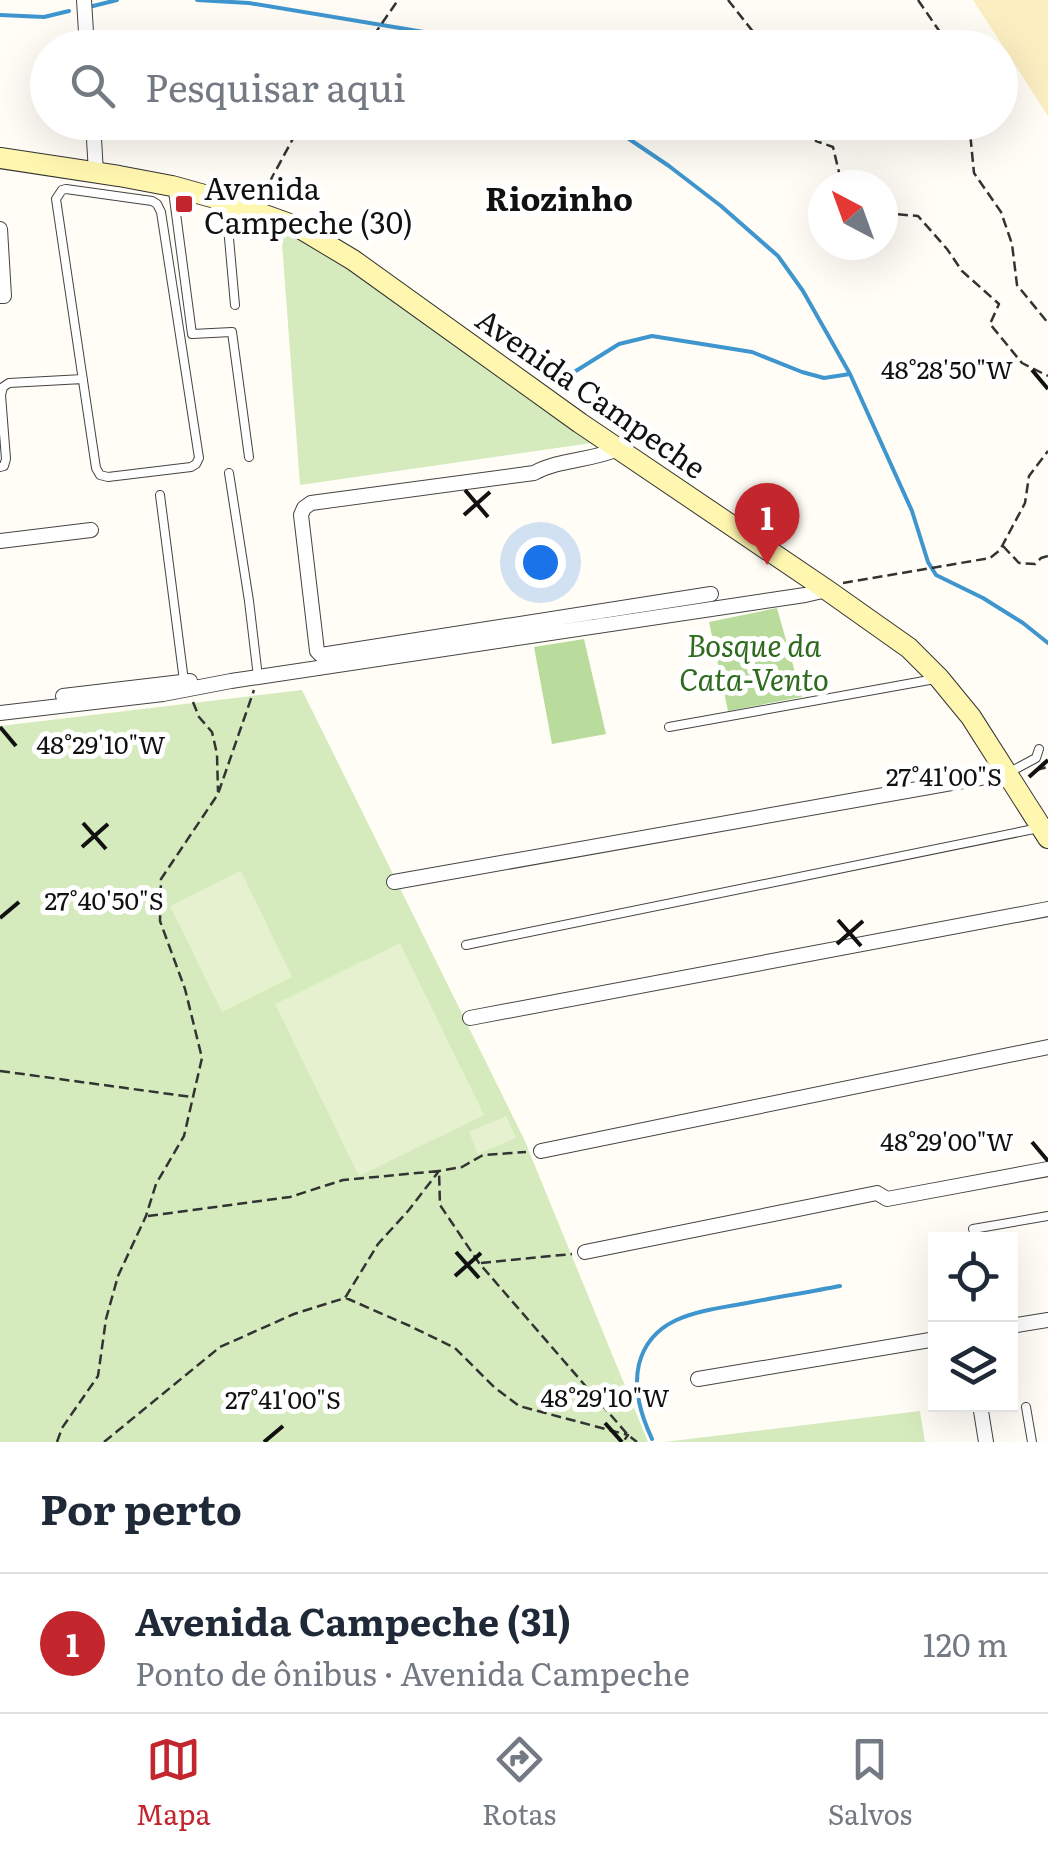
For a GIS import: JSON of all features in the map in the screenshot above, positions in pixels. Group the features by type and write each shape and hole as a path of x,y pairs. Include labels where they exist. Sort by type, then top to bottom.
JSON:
{"main road":[{"name":"Avenida Campeche","path":"0,158 103,180 172,186 226,201 298,227 353,260 618,448 895,637 939,678 972,717 1045,832"}],"street":[{"path":"84,0 86,30"},
{"path":"95,140 103,180"},
{"path":"0,230 4,296 0,296"},
{"path":"618,448 598,458 548,466 534,474 310,504 304,508 301,515 317,651 321,655 450,642 827,590"},
{"path":"0,540 91,530"},
{"path":"0,705 258,677 711,594"},
{"path":"0,713 48,702"},
{"path":"394,882 1008,773"},
{"path":"470,1018 1048,909"},
{"path":"540,1151 1048,1047"},
{"path":"584,1252 877,1193 887,1199 1048,1169"},
{"path":"1018,1325 1048,1320"},
{"path":"698,1379 928,1340"},
{"path":"980,1412 986,1442"}],"lane":[{"path":"103,180 152,201 161,212 199,458 191,467 108,477 100,475 96,468 56,199 66,188 103,180"},
{"path":"172,186 192,334 232,332 249,457"},
{"path":"226,201 235,305"},
{"path":"0,467 6,459 3,387 9,383 83,379"},
{"path":"230,472 258,677"},
{"path":"160,495 185,686"},
{"path":"668,727 939,678"},
{"path":"1008,773 1036,758 1039,749"},
{"path":"466,945 1045,832"},
{"path":"972,1230 1048,1216"},
{"path":"1026,1406 1032,1442"}],"path":[{"path":"378,30 398,0"},
{"path":"728,0 753,30"},
{"path":"918,0 939,30"},
{"path":"259,212 269,183 292,140"},
{"path":"816,140 834,147 839,170"},
{"path":"971,140 974,173 1000,212 1012,244 1017,285 1048,323"},
{"path":"898,214 918,216 962,271 999,304 990,324 1022,363 1048,376"},
{"path":"827,590 840,583 990,558 1026,503 1029,476 1048,451"},
{"path":"1002,545 1020,562 1035,564 1048,556"},
{"path":"57,1442 62,1428 98,1376 106,1319 118,1276 156,1184 184,1136 202,1058 184,989 160,921 161,878 218,794 258,677"},
{"path":"185,686 199,717 212,732 218,794"},
{"path":"0,1071 192,1097"},
{"path":"146,1216 290,1197 344,1180 462,1167 483,1156 540,1151"},
{"path":"438,1170 440,1205 479,1263 637,1442"},
{"path":"104,1442 220,1347 294,1314 344,1298 378,1244 438,1170"},
{"path":"479,1263 584,1252"},
{"path":"344,1298 455,1348 494,1388 519,1406 628,1435"},
{"path":"623,1442 628,1435"}],"green space":[{"path":"281,230 331,254 592,443 300,485"},
{"name":"Bosque da Cata-Vento","path":"777,608 802,697 728,711 709,622"},
{"path":"584,639 606,734 552,744 534,647"},
{"path":"302,690 524,1139 648,1442 0,1442 0,726"},
{"path":"241,871 292,977 222,1012 170,906"},
{"path":"400,943 484,1115 359,1176 275,1004"},
{"path":"506,1116 516,1138 478,1154 469,1132"},
{"path":"920,1411 925,1442 664,1442"}],"sand":[{"path":"973,0 1048,0 1048,116 1018,70 1018,30 992,30"}],"waterway":[{"path":"89,7 117,0"},
{"path":"197,0 249,3 412,30"},
{"path":"0,15 44,17 69,11"},
{"path":"631,140 721,206 778,256 803,291 850,374 912,511 936,575 983,598 1048,643"},
{"path":"555,384 619,344 652,336 752,352 824,378 850,374"},
{"path":"652,1439 641,1412 637,1383 639,1364 655,1334 697,1313 840,1286"}],"place":[{"name":"Avenida Campeche (30)","path":"184,204"},
{"name":"Avenida Campeche (31)","path":"767,565"}],"district":[{"name":"Riozinho","path":"559,197"}]}
